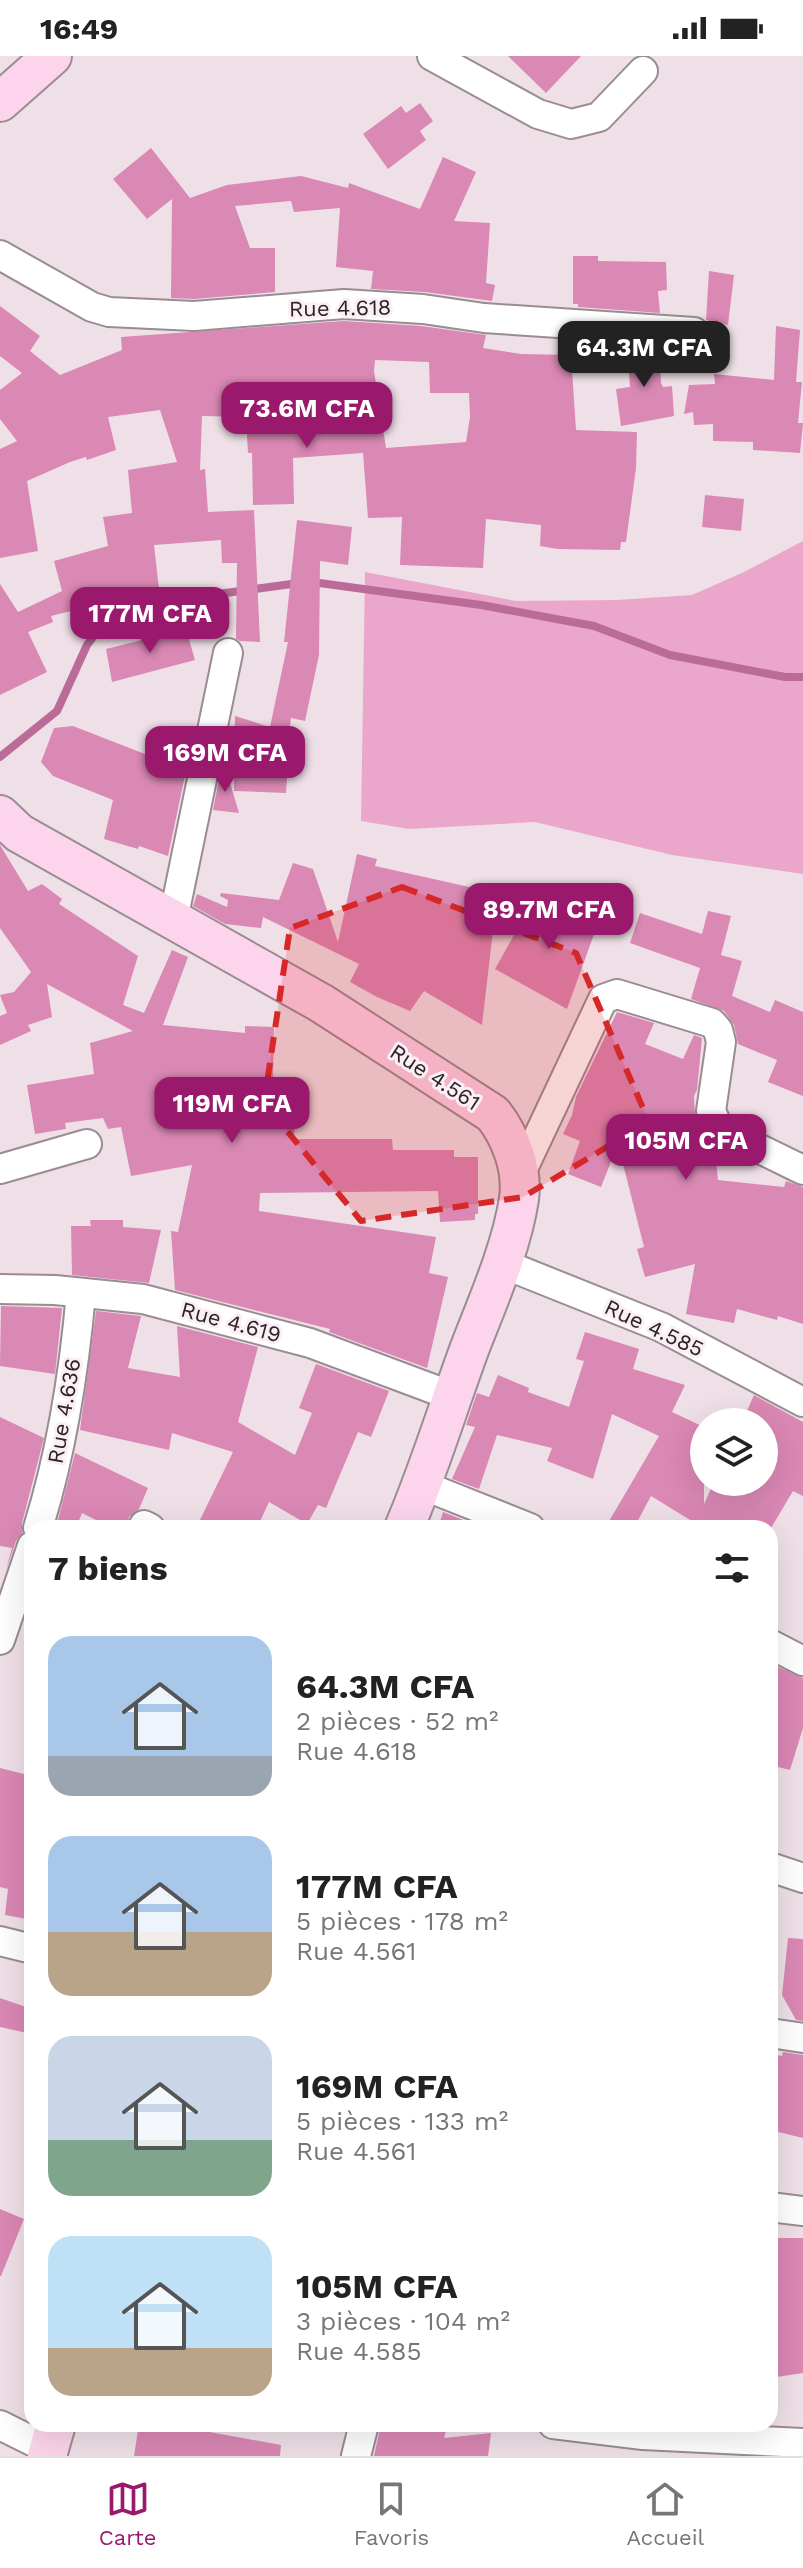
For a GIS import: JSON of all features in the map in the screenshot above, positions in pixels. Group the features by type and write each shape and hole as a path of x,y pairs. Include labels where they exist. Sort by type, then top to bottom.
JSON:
{"main road":[{"path":"0,102 52,56"},
{"name":"Rue 4.561","path":"0,815 19,833 321,1003 493,1114 507,1131 519,1177 519,1199 501,1263 407,1520"}],"street":[{"path":"432,56 538,114 571,124 599,117 643,71"},
{"name":"Rue 4.618","path":"0,255 92,307 109,312 206,315 344,304 423,309 484,318 694,332"},
{"path":"173,920 228,653"},
{"path":"519,1177 603,999 617,994 712,1023 718,1030 721,1042 711,1111 719,1129 803,1170"},
{"path":"0,1169 87,1144"},
{"name":"Rue 4.585","path":"501,1263 661,1327 803,1402"},
{"name":"Rue 4.619","path":"0,1289 143,1299 310,1343 452,1396"},
{"name":"Rue 4.636","path":"40,1520 70,1394 81,1293"},
{"path":"422,1485 510,1520"},
{"path":"0,1640 24,1570"},
{"path":"778,1648 803,1661"},
{"path":"778,1870 803,1878"},
{"path":"0,1941 24,1947"},
{"path":"778,2034 803,2038"},
{"path":"778,2208 803,2211"},
{"path":"0,2425 50,2443"},
{"path":"356,2456 362,2432"},
{"path":"618,2432 803,2443"}],"highlighted area":[{"path":"402,887 576,953 649,1122 523,1197 361,1221 264,1103 290,928"}],"shaded area":[{"path":"803,541 803,874 672,855 535,822 409,829 361,821 365,572 516,601 617,600 692,595"}],"building":[{"path":"508,56 581,56 546,93"},
{"path":"420,103 433,121 420,131 426,140 388,169 363,134 401,106 406,113"},
{"path":"151,148 190,198 227,185 301,176 348,188 349,183 420,209 443,157 476,172 454,221 490,223 486,283 495,285 492,301 371,289 373,271 336,267 340,208 294,212 291,201 235,206 250,248 275,248 275,292 171,298 172,199 147,219 113,179"},
{"path":"573,256 598,256 598,261 666,262 667,290 658,291 660,313 578,307 578,304 573,304"},
{"path":"709,271 734,275 728,325 706,320"},
{"path":"0,306 40,336 30,351 60,375 122,350 121,337 344,321 421,326 486,335 483,348 521,354 571,355 576,430 637,432 636,468 626,542 621,542 620,550 558,549 540,546 541,525 486,519 483,568 400,565 402,517 368,518 363,453 293,458 294,504 253,505 252,453 248,453 246,417 202,416 200,470 205,469 208,512 254,510 260,642 236,639 237,563 222,563 221,540 154,545 159,589 98,601 99,604 51,616 53,622 28,632 47,672 0,695 0,584 18,612 62,591 54,561 108,546 103,517 132,513 128,470 177,462 160,410 108,417 116,450 70,462 27,481 38,551 0,558 0,449 17,441 0,419 0,390 22,373 0,356","holes":["375,360 429,362 430,393 469,393 470,417 466,442 386,448"]},
{"path":"776,326 800,330 796,382 802,382 798,423 803,423 800,453 753,450 753,442 713,441 713,424 694,425 693,412 684,414 689,385 715,384 714,374 774,380"},
{"path":"627,345 659,347 661,383 663,387 672,386 674,416 621,426 616,389 630,387"},
{"path":"705,495 744,499 741,531 702,527"},
{"path":"297,520 352,527 348,565 320,561 319,655 305,721 291,718 285,764 288,765 286,793 234,791 235,716 270,727 288,642 284,642"},
{"path":"186,629 195,660 112,682 106,649"},
{"path":"73,726 150,756 187,766 168,856 104,839 113,800 53,776 41,762 54,728"},
{"path":"223,759 239,813 213,810"},
{"path":"0,845 28,891 42,884 62,899 59,904 138,956 123,1005 144,1013 172,950 188,957 163,1025 245,1033 245,1026 274,1027 273,1080 298,1082 294,1139 392,1139 393,1150 454,1150 454,1157 478,1157 478,1214 475,1214 475,1220 440,1222 438,1191 260,1193 259,1211 436,1237 429,1273 448,1277 427,1368 329,1332 330,1329 175,1290 171,1231 178,1232 192,1165 131,1176 121,1127 108,1129 103,1118 65,1123 66,1129 35,1134 27,1085 94,1074 90,1043 133,1031 47,984 52,1017 28,1025 31,1031 0,1045 0,1016 7,1013 0,995 14,992 31,972 0,928"},
{"path":"357,854 377,859 375,866 483,890 472,912 494,922 482,1025 424,991 410,1011 377,997 350,982 359,964 263,917 261,928 225,924 193,906 197,894 227,907 228,900 220,896 221,893 279,900 293,863 313,869 338,942"},
{"path":"537,894 597,926 567,1009 495,969"},
{"path":"708,911 731,916 721,955 742,961 732,996 770,1012 775,1000 803,1012 803,1096 768,1082 777,1060 738,1044 734,1025 724,1011 691,999 700,968 630,943 640,913 702,934"},
{"path":"617,1012 654,1023 645,1044 683,1059 694,1035 702,1038 694,1096 695,1117 701,1130 692,1151 715,1149 718,1180 784,1187 786,1181 803,1187 803,1324 737,1309 734,1323 686,1314 695,1264 645,1277 637,1249 644,1247 618,1144 601,1187 568,1174 580,1141 563,1134 576,1097"},
{"path":"90,1220 123,1220 123,1227 161,1230 149,1283 72,1275 71,1226 91,1226"},
{"path":"1,1306 62,1308 55,1374 0,1366"},
{"path":"96,1311 141,1316 128,1368 180,1377 177,1326 258,1347 238,1422 295,1455 312,1413 299,1408 316,1364 389,1391 371,1437 358,1432 326,1508 318,1505 309,1520 300,1520 269,1502 261,1520 200,1520 233,1452 172,1433 169,1450 80,1430"},
{"path":"585,1332 639,1349 633,1369 685,1385 672,1412 690,1420 690,1496 704,1496 704,1504 708,1496 778,1496 778,1408 803,1422 803,1496 793,1491 776,1520 690,1520 651,1496 638,1520 610,1520 659,1436 612,1414 593,1479 547,1461 552,1448 497,1435 479,1489 452,1479 475,1427 466,1425 477,1393 489,1397 498,1375 529,1388 528,1392 569,1407 584,1361 576,1359"},
{"path":"754,1395 778,1408 748,1408"},
{"path":"0,1417 44,1438 22,1533 6,1570 12,1548 0,1546"},
{"path":"75,1453 148,1488 139,1509 129,1520 96,1520 82,1513 79,1520 58,1520"},
{"path":"443,1512 463,1520 440,1520"},
{"path":"778,1667 803,1678 803,1728 790,1770 778,1767"},
{"path":"0,1768 24,1774 24,1919 5,1915 8,1889 0,1887"},
{"path":"788,1938 803,1939 803,2021 796,2020 782,1995"},
{"path":"0,1998 24,2006 24,2032 0,2027"},
{"path":"783,2052 803,2055 803,2138 778,2132 778,2055 782,2056"},
{"path":"0,2209 24,2219 1,2276 0,2276"},
{"path":"778,2238 803,2238 803,2373 778,2377"},
{"path":"138,2432 210,2432 281,2445 280,2456 134,2456"},
{"path":"379,2432 446,2432 444,2438 491,2433 488,2456 374,2456"}],"waterway":[{"path":"312,582 481,605 594,626 670,655 785,677 803,677"},
{"path":"0,757 57,711 87,645 109,616 174,600 299,583"}]}
